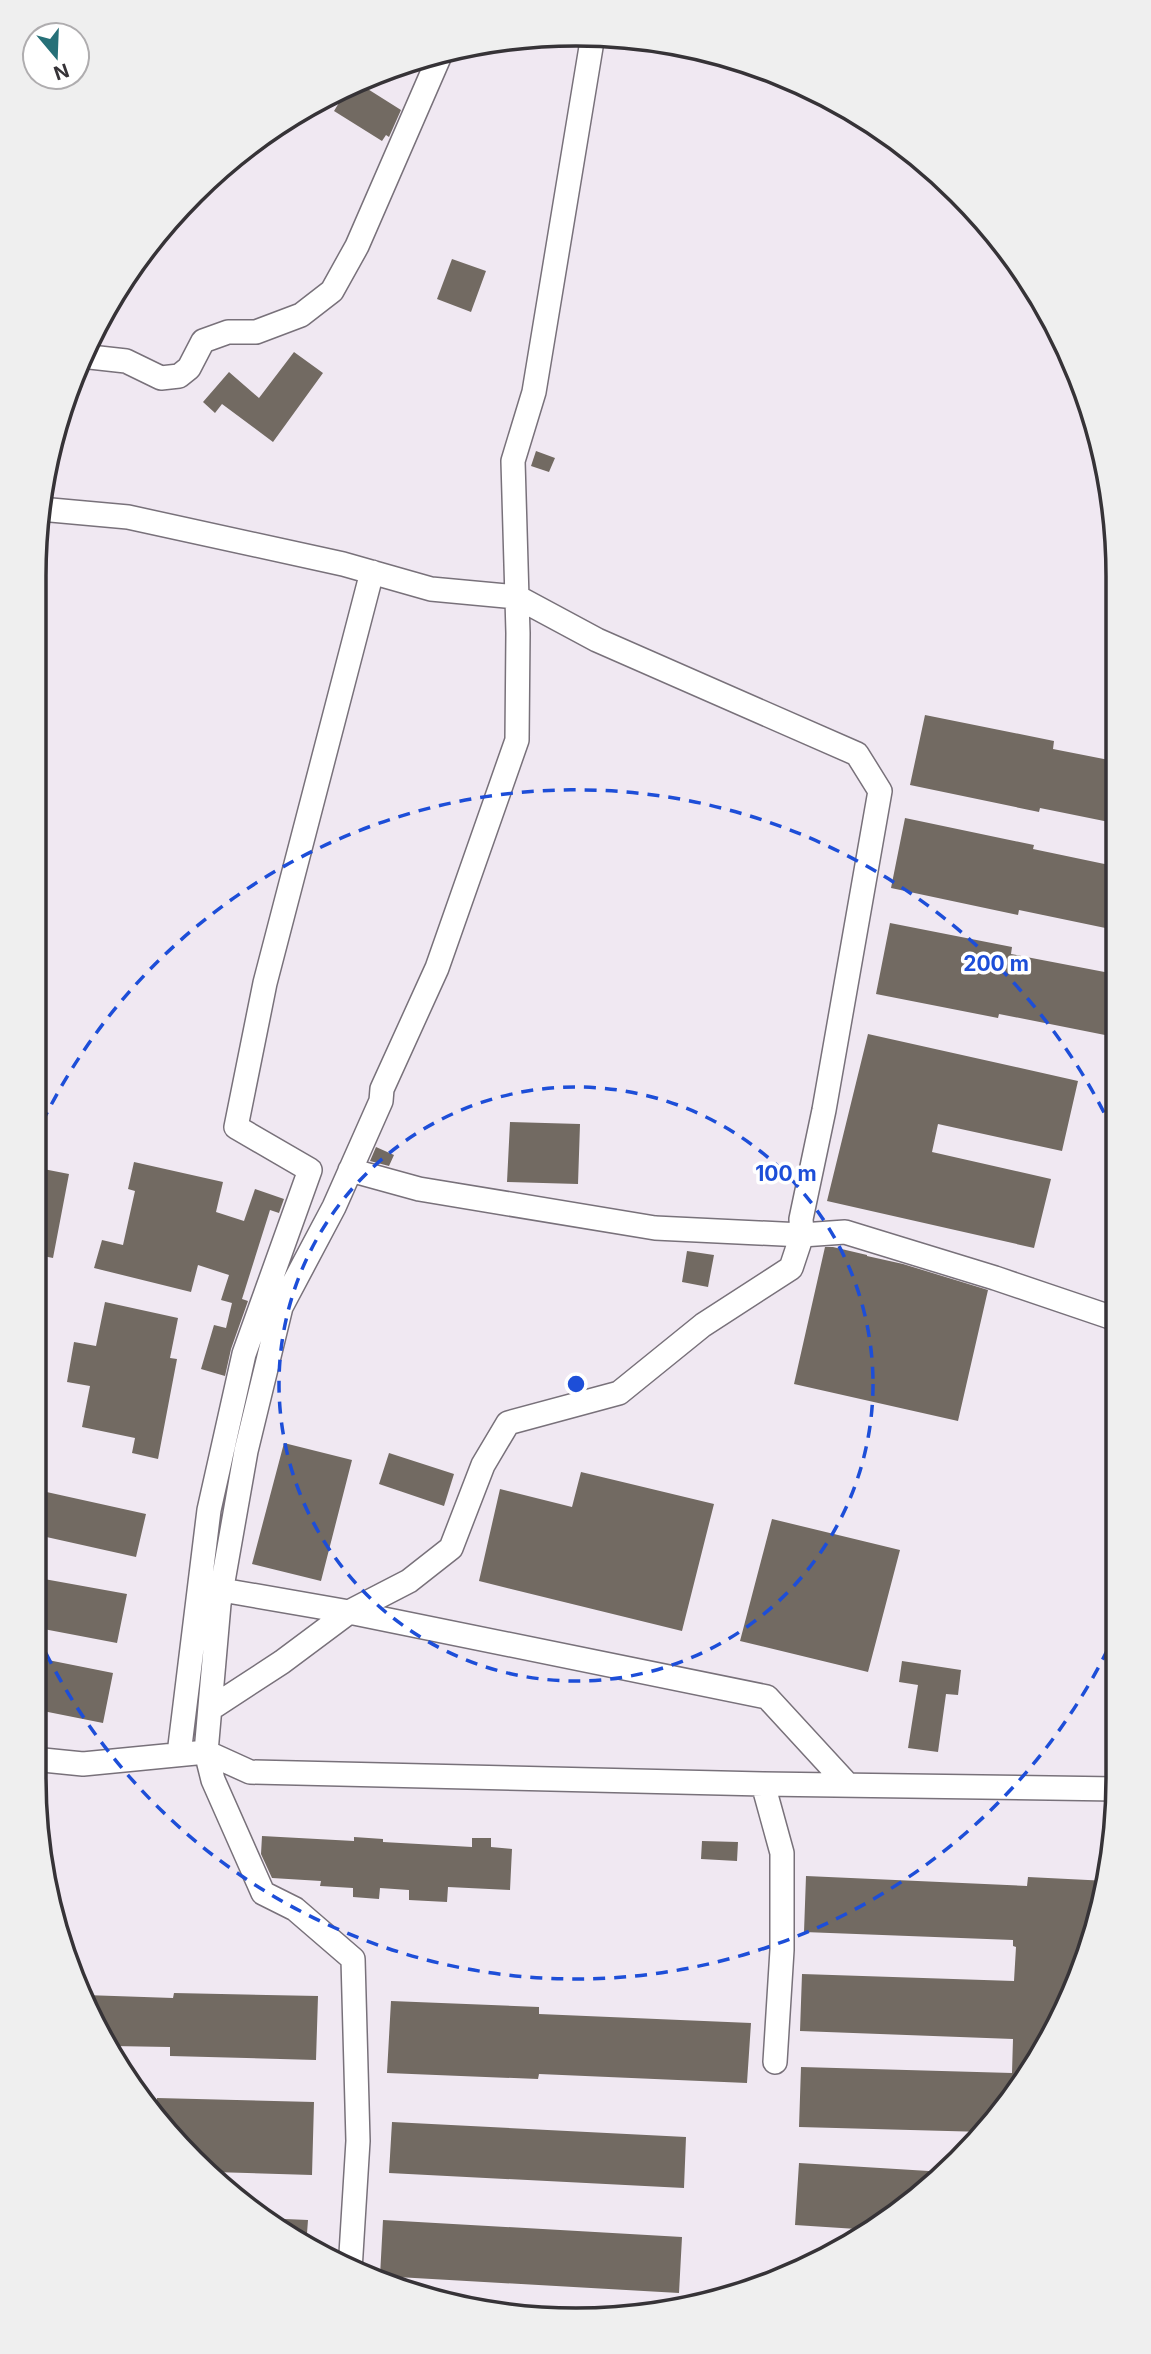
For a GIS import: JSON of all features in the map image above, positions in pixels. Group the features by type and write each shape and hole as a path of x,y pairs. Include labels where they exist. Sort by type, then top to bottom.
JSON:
{"street":[{"path":"350,2258 358,2141 353,1959 295,1909 262,1893 213,1780 206,1752 222,1590 246,1451 281,1307 334,1207 381,1101 382,1089 437,968 517,740 513,461 534,392 591,46"},
{"path":"91,362 126,361 161,379 179,376 189,368 203,341 228,332 256,332 301,315 332,291 357,246 435,65"},
{"path":"50,510 128,517 372,572 430,589 517,597 597,640 857,754 880,791 824,1110 801,1219 802,1235 791,1268 703,1325 619,1393 508,1423 483,1465 451,1548 409,1581 349,1612 282,1662 210,1709"},
{"path":"179,1754 209,1510 244,1354 310,1170 236,1127 265,983 372,572"},
{"path":"350,1170 419,1189 655,1228 802,1235 845,1232 1106,1316"},
{"path":"222,1590 349,1612 767,1697 848,1785"},
{"path":"46,1760 83,1764 206,1752 250,1772 1105,1789"},
{"path":"763,1784 782,1853 782,1950 775,2062"}],"building":[{"path":"367,89 401,110 389,137 386,135 382,141 334,111 341,100"},
{"path":"452,259 486,271 471,312 437,299"},
{"path":"294,352 323,373 273,442 222,404 215,413 203,402 229,372 259,398"},
{"path":"536,451 555,458 549,472 531,466"},
{"path":"925,715 1054,741 1053,749 1106,759 1106,821 1040,808 1039,812 910,785"},
{"path":"905,818 1034,845 1033,849 1106,864 1106,928 1019,910 1018,915 891,888"},
{"path":"890,923 1012,947 1011,954 1106,972 1106,1035 999,1014 998,1018 876,994"},
{"path":"868,1034 1078,1081 1062,1151 938,1124 932,1152 1051,1179 1034,1248 827,1201"},
{"path":"510,1122 580,1124 578,1184 507,1182"},
{"path":"376,1147 394,1155 389,1166 370,1161"},
{"path":"134,1162 223,1182 216,1212 244,1221 255,1189 284,1199 279,1213 270,1210 242,1299 248,1301 231,1349 225,1376 201,1369 214,1325 226,1328 232,1303 221,1300 229,1275 198,1265 191,1292 94,1268 102,1240 123,1245 135,1191 128,1189"},
{"path":"46,1170 69,1174 53,1258 46,1257"},
{"path":"825,1247 903,1264 988,1290 958,1421 794,1384"},
{"path":"687,1251 714,1255 708,1287 682,1282"},
{"path":"105,1302 178,1318 170,1358 177,1359 158,1459 132,1453 135,1438 82,1427 90,1386 67,1382 74,1342 96,1346"},
{"path":"284,1443 352,1460 321,1581 252,1564"},
{"path":"389,1453 454,1474 444,1506 379,1484"},
{"path":"581,1472 714,1504 682,1631 479,1581 500,1489 572,1507"},
{"path":"46,1492 146,1514 136,1557 46,1537"},
{"path":"772,1519 900,1550 868,1672 740,1641"},
{"path":"46,1579 127,1594 117,1643 46,1629"},
{"path":"46,1660 113,1673 103,1723 46,1712"},
{"path":"902,1661 961,1670 958,1695 946,1694 938,1752 908,1748 918,1685 899,1682"},
{"path":"262,1836 354,1841 354,1837 383,1839 383,1842 472,1847 472,1838 491,1838 491,1847 512,1849 510,1890 448,1887 447,1902 409,1900 409,1890 380,1888 379,1899 353,1897 353,1888 320,1886 321,1881 272,1878 261,1854"},
{"path":"702,1841 738,1842 737,1861 701,1859"},
{"path":"806,1876 1027,1886 1028,1877 1095,1880 1077,1949 1051,2013 1016,2073 971,2132 799,2127 801,2067 1012,2073 1013,2039 800,2031 802,1974 1014,1981 1016,1947 1013,1946 1013,1940 804,1932"},
{"path":"174,1993 318,1996 316,2060 170,2056 170,2047 119,2046 92,1995 173,1998"},
{"path":"391,2001 539,2007 539,2014 751,2023 747,2083 539,2074 538,2079 387,2073"},
{"path":"157,2098 314,2102 312,2175 221,2172 157,2103"},
{"path":"392,2122 686,2137 684,2188 389,2173"},
{"path":"799,2163 931,2171 898,2199 854,2229 795,2225"},
{"path":"281,2219 308,2220 307,2235"},
{"path":"383,2220 682,2237 679,2293 397,2277 380,2271"}]}
